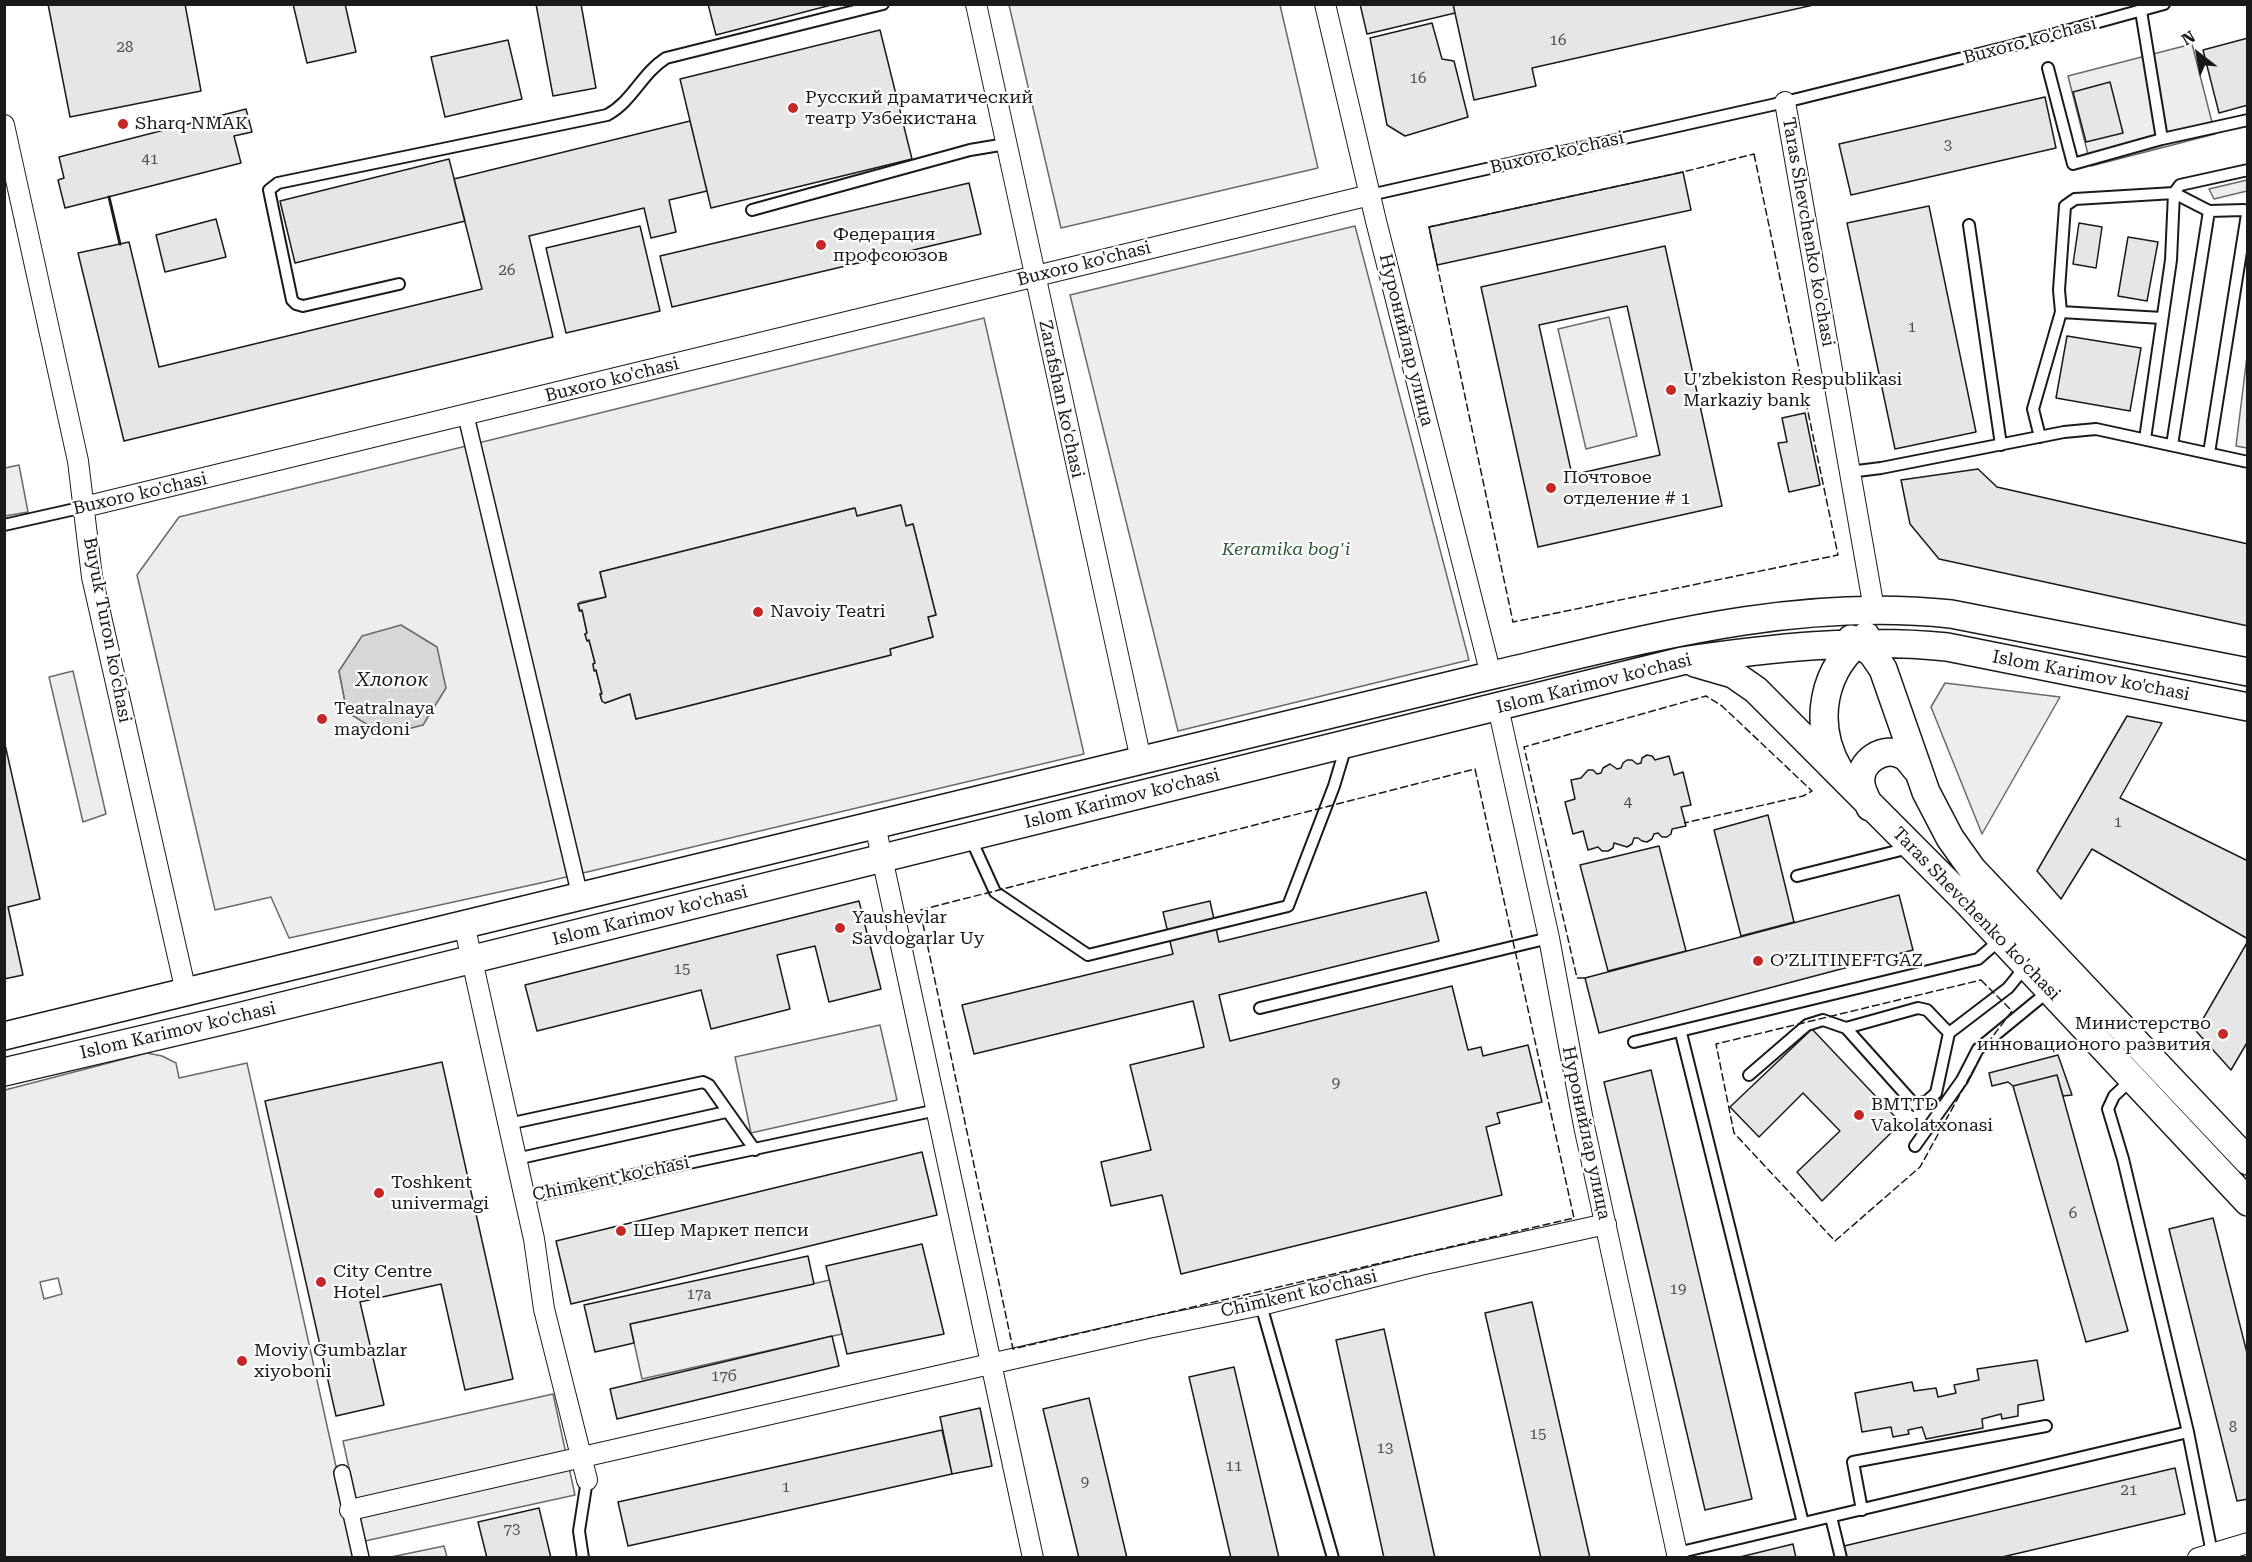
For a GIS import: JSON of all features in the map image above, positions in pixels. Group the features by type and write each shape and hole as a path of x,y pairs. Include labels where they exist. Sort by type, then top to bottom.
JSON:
{"main road":[{"name":"Islom Karimov ko'chasi","path":"4,1036 1491,675 1722,623 1806,612 1874,609 1922,611 2247,672"},
{"path":"1846,782 1829,746 1824,721 1824,703 1833,676 1857,643 1880,628 1922,611"},
{"name":"Taras Shevchenko ko'chasi","path":"1806,612 1877,658 1886,675 1917,770 1940,819 1972,869 2247,1161"},
{"name":"Islom Karimov ko'chasi","path":"4,1072 471,960 1682,661 1770,649 1857,643 1920,644 1947,647 2247,707"},
{"path":"1891,692 1892,676 1897,663 1920,644"},
{"name":"Taras Shevchenko ko'chasi","path":"1682,661 1727,671 1748,683 2002,939 2247,1202"},
{"path":"1870,807 1861,784 1864,770 1872,759 1884,752 1895,753 1904,756 1917,770"},
{"name":"Zarafshan ko'chasi","path":"1141,760 1148,793"}],"street":[{"name":"Zarafshan ko'chasi","path":"976,4 1141,760"},
{"name":"Нуронийлар улица","path":"1324,4 1491,675"},
{"name":"Taras Shevchenko ko'chasi","path":"1785,102 1874,609"},
{"name":"Buyuk Turon ko'chasi","path":"4,125 78,461 92,576 186,992"},
{"name":"Buxoro ko'chasi","path":"84,507 1370,195"},
{"path":"466,416 580,896"},
{"name":"Нуронийлар улица","path":"1498,707 1549,938 1570,1060 1677,1555"},
{"path":"875,825 1033,1557"},
{"name":"Chimkent ko'chasi","path":"464,924 525,1198"},
{"path":"525,1198 534,1239 544,1309 587,1480"},
{"name":"Chimkent ko'chasi","path":"350,1510 1148,1328 1261,1305 1420,1265 1606,1224"},
{"path":"342,1473 361,1557"},
{"path":"2205,1555 2247,1543"}],"lane":[{"path":"399,284 303,306 296,304 292,300 269,190 278,183 607,115 618,110 653,67 666,58 883,4"},
{"name":"Buxoro ko'chasi","path":"1370,195 1785,102 2011,46 2164,4"},
{"path":"2141,11 2163,139"},
{"path":"2048,68 2073,164 2163,139 2247,120"},
{"path":"752,210 969,150 1006,144"},
{"path":"2145,439 2171,260 2174,193 2180,185 2247,170"},
{"path":"2040,437 2033,409 2061,312 2059,290 2065,206 2075,199 2174,193 2209,210 2244,210 2247,214 2209,453"},
{"path":"2172,445 2209,210"},
{"path":"1970,225 2001,445"},
{"path":"2061,312 2162,318"},
{"path":"1849,472 2096,429 2247,462"},
{"name":"Buxoro ko'chasi","path":"4,525 84,507"},
{"path":"970,837 995,892 1088,955 1288,906 1347,744"},
{"path":"1797,876 1912,848"},
{"path":"1260,1008 1549,938"},
{"path":"1634,1042 1681,1033 1978,959 2002,939"},
{"path":"1749,1075 1807,1025 1823,1020 1846,1028 1915,1105 1926,1101 1936,1093 1949,1033 2008,988 2026,966"},
{"path":"1914,1146 1962,1080 1978,1050 2050,990"},
{"path":"1846,1028 1918,1008 1928,1010 1949,1033"},
{"path":"1681,1033 1803,1523"},
{"path":"2133,1078 2114,1096 2108,1109 2123,1159 2188,1432 2205,1555"},
{"path":"508,1124 703,1083 709,1085 755,1150"},
{"name":"Chimkent ko'chasi","path":"525,1198 937,1110"},
{"path":"516,1159 726,1112"},
{"path":"1261,1305 1333,1557"},
{"path":"1862,1510 1853,1462 2046,1426"},
{"path":"1677,1555 2188,1432"},
{"path":"583,1557 579,1531 587,1480"},
{"path":"1831,1517 1841,1557"}],"shaded area":[{"path":"1009,5 1280,5 1318,168 1061,228"},
{"path":"2192,44 2215,134 2091,166 2068,76"},
{"path":"2247,180 2247,191 2214,199 2209,189"},
{"name":"Keramika bog'i","path":"1355,226 1469,660 1178,731 1070,295"},
{"path":"1609,317 1637,436 1586,449 1558,329"},
{"path":"984,318 1084,754 545,882 289,938 271,897 215,910 137,575 179,517","holes":["900,505 906,526 913,524 936,615 928,617 933,637 890,649 891,655 636,719 630,694 605,703 602,701 596,670 594,670 593,664 595,663 589,640 587,641 585,634 587,633 582,610 579,611 578,604 606,597 600,572 854,508 857,516","339,671 423,725 347,712"]},
{"path":"2247,356 2247,448 2236,446"},
{"path":"19,465 28,512 5,516 5,468"},
{"path":"73,671 106,814 83,822 49,677"},
{"path":"1945,683 2060,697 1982,834 1931,707"},
{"path":"880,1025 897,1100 751,1133 735,1057"},
{"path":"147,1053 162,1056 176,1063 179,1078 247,1063 356,1557 5,1558 5,1090","holes":["58,1278 62,1294 44,1299 40,1282"]},
{"path":"830,1280 842,1334 642,1379 630,1324"},
{"path":"553,1394 575,1495 365,1541 343,1441"},
{"path":"444,1546 447,1557 391,1557"}],"water":[{"name":"Хлопок","path":"401,625 437,647 446,688 423,725 384,735 347,712 339,671 362,636"}],"building":[{"path":"48,4 185,4 201,91 70,117"},
{"path":"293,4 345,4 356,52 307,63"},
{"path":"536,4 581,4 596,88 553,96"},
{"path":"708,4 835,4 716,35"},
{"path":"1360,4 1453,4 1455,13 1367,34"},
{"path":"1453,4 1818,4 1532,68 1536,86 1474,100"},
{"path":"1432,23 1442,59 1454,61 1468,117 1405,136 1387,125 1370,38"},
{"name":"Русский драматический театр Узбекистана","path":"880,30 912,159 711,208 680,79"},
{"path":"2248,38 2248,105 2219,113 2203,50"},
{"path":"508,40 522,99 445,117 431,57"},
{"path":"2110,82 2123,133 2086,142 2073,92"},
{"path":"2045,97 2056,148 1851,195 1839,144"},
{"path":"246,109 252,132 234,136 241,163 65,208 58,180 64,178 59,157"},
{"path":"690,121 707,191 669,200 676,232 651,238 644,208 529,236 553,337 124,441 78,253 129,242 159,367 482,289 454,179"},
{"path":"449,159 465,221 295,263 280,201"},
{"path":"1683,172 1691,210 1437,265 1429,227"},
{"name":"Федерация профсоюзов","path":"969,183 981,234 672,307 660,256"},
{"path":"1929,206 1976,432 1895,449 1847,223"},
{"path":"216,219 226,257 165,272 156,235"},
{"path":"2079,223 2102,227 2096,268 2073,264"},
{"path":"640,226 660,311 566,333 546,248"},
{"path":"2128,237 2158,242 2147,301 2118,296"},
{"name":"U'zbekiston Respublikasi Markaziy bank","path":"1665,246 1722,506 1538,547 1481,287","holes":["1627,306 1660,455 1572,475 1539,325"]},
{"path":"2067,336 2141,348 2130,411 2056,398"},
{"path":"1805,413 1820,485 1789,492 1778,443 1787,442 1782,418"},
{"path":"1978,469 1997,487 2248,544 2248,626 1939,559 1910,524 1901,480"},
{"name":"Navoiy Teatri","path":"901,505 906,526 913,524 936,615 928,617 933,637 890,649 891,655 636,719 630,694 605,703 602,701 596,670 594,671 593,664 595,663 589,640 587,641 585,634 587,633 582,610 580,611 578,604 606,597 600,572 855,508 857,516"},
{"path":"2127,716 2162,723 2120,798 2248,861 2248,939 2092,849 2061,899 2037,871"},
{"path":"4,740 40,899 8,907 23,975 4,979"},
{"path":"1647,755 1652,756 1655,760 1669,756 1674,775 1683,772 1691,805 1681,807 1686,826 1672,829 1671,834 1667,837 1662,837 1658,833 1654,834 1647,842 1634,838 1632,844 1627,847 1614,843 1613,848 1608,851 1602,851 1598,847 1588,850 1583,831 1573,834 1565,802 1575,799 1571,780 1581,778 1588,770 1593,770 1597,774 1601,773 1603,768 1610,764 1617,769 1621,768 1627,760 1632,760 1637,764 1641,763 1642,758"},
{"path":"1768,815 1794,922 1741,936 1714,830"},
{"path":"1659,846 1686,951 1608,971 1580,865"},
{"path":"1426,892 1439,941 1219,995 1230,1041 1452,986 1468,1050 1481,1047 1483,1056 1528,1045 1542,1102 1497,1113 1500,1123 1486,1127 1502,1195 1181,1274 1162,1195 1111,1206 1101,1162 1151,1150 1130,1065 1204,1047 1193,1001 974,1054 962,1005 1173,954 1163,912 1210,901 1219,942"},
{"name":"O’ZLITINEFTGAZ","path":"1899,895 1913,950 1599,1033 1585,978"},
{"path":"859,901 881,989 829,1002 815,946 777,955 790,1009 711,1029 701,990 537,1031 525,985"},
{"path":"2248,941 2248,1041 2231,1070 2196,1031"},
{"name":"BMTTD Vakolatxonasi","path":"1812,1029 1901,1123 1822,1201 1797,1172 1840,1131 1803,1093 1759,1137 1730,1107"},
{"path":"2058,1055 2072,1095 2063,1096 2057,1075 2013,1086 2008,1082 1992,1086 1989,1073"},
{"name":"Toshkent univermagi","path":"442,1062 513,1379 465,1390 441,1284 360,1302 384,1405 336,1416 265,1101"},
{"path":"1651,1070 1752,1499 1705,1510 1604,1082"},
{"path":"2057,1075 2128,1331 2086,1342 2013,1086"},
{"path":"922,1152 937,1215 571,1304 556,1241"},
{"path":"2213,1218 2248,1357 2248,1499 2237,1501 2169,1229"},
{"path":"922,1244 944,1334 847,1354 826,1266"},
{"path":"808,1256 814,1284 630,1324 634,1343 595,1352 584,1305"},
{"path":"1532,1302 1590,1558 1541,1558 1485,1313"},
{"path":"1384,1329 1435,1558 1384,1558 1336,1340"},
{"path":"832,1336 839,1366 617,1419 610,1389"},
{"path":"2037,1360 2044,1400 2018,1405 2018,1416 2002,1419 2001,1414 1982,1419 1983,1428 1926,1439 1922,1427 1908,1430 1909,1434 1893,1437 1891,1427 1862,1432 1855,1393 1912,1382 1914,1391 1936,1388 1938,1397 1956,1393 1954,1385 1979,1380 1977,1369"},
{"path":"1234,1367 1279,1558 1231,1558 1189,1377"},
{"path":"1089,1398 1127,1558 1079,1558 1043,1409"},
{"path":"980,1408 992,1466 952,1474 940,1417"},
{"path":"942,1430 952,1474 628,1546 618,1502"},
{"path":"2175,1468 2185,1514 1998,1558 1847,1558 1844,1546"},
{"path":"539,1508 551,1558 487,1558 478,1522"},
{"path":"1793,1544 1796,1558 1740,1558 1740,1557"}],"fence":[{"path":"1754,154 1838,555 1513,622 1429,227 1683,172 1754,154"},
{"path":"1585,978 1577,978 1524,747 1706,696 1722,706 1812,791 1803,796 1684,823"},
{"path":"1475,769 1574,1218 1013,1349 920,910 1475,769"},
{"path":"1981,980 2012,1011 1990,1040 1920,1167 1835,1241 1734,1133 1716,1044 1981,980"}],"wall":[{"path":"109,197 120,244"}],"place":[{"name":"Русский драматический театр Узбекистана","path":"793,108"},
{"name":"Sharq NMAK","path":"123,124"},
{"name":"Федерация профсоюзов","path":"821,245"},
{"name":"U'zbekiston Respublikasi Markaziy bank","path":"1671,390"},
{"name":"Почтовое отделение # 1","path":"1551,488"},
{"name":"Navoiy Teatri","path":"758,612"},
{"name":"Teatralnaya maydoni","path":"322,719"},
{"name":"Yaushevlar Savdogarlar Uy","path":"840,928"},
{"name":"O’ZLITINEFTGAZ","path":"1758,961"},
{"name":"Министерство инновационого развития","path":"2223,1034"},
{"name":"BMTTD Vakolatxonasi","path":"1859,1115"},
{"name":"Toshkent univermagi","path":"379,1193"},
{"name":"Шер Маркет пепси","path":"621,1231"},
{"name":"City Centre Hotel","path":"321,1282"},
{"name":"Moviy Gumbazlar xiyoboni","path":"242,1361"}]}
